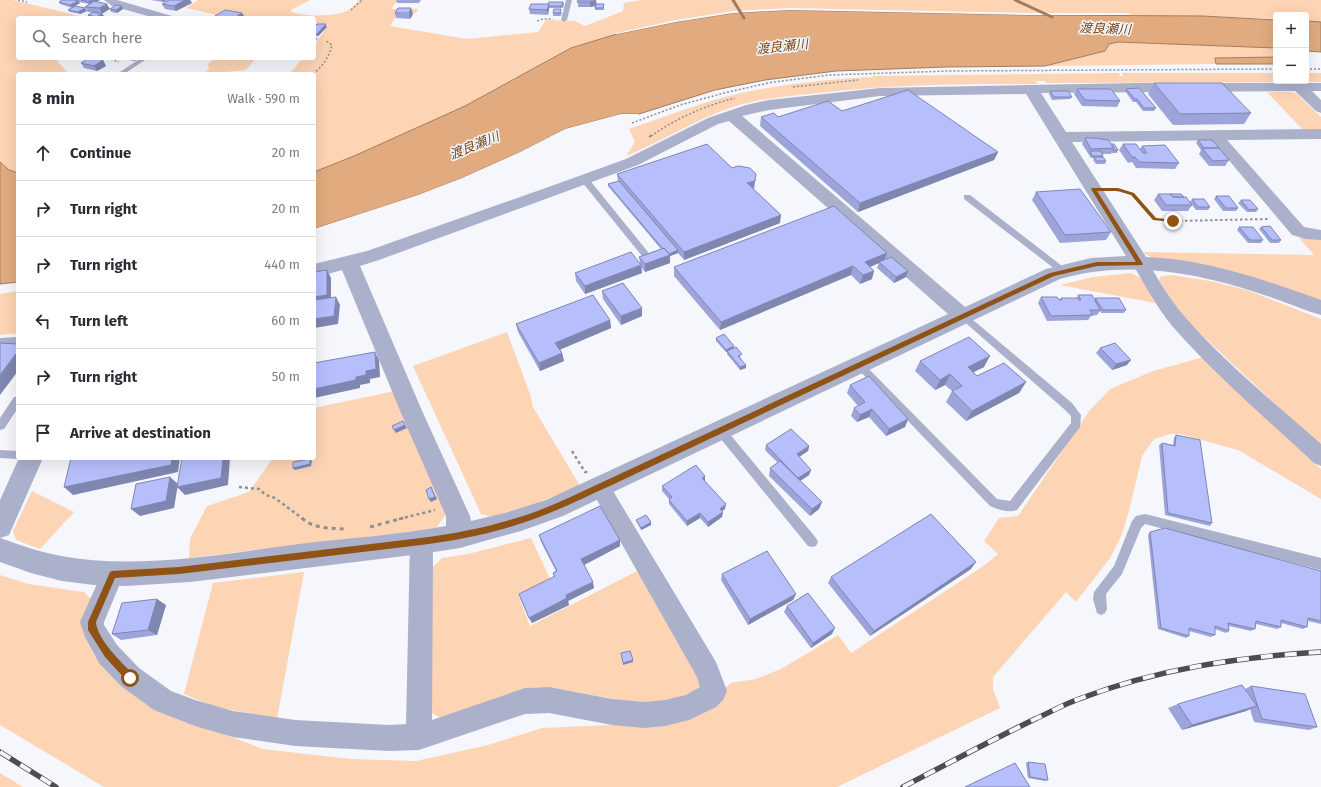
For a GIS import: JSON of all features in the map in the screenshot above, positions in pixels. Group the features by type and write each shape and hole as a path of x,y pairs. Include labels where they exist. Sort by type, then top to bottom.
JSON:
{"street":[{"path":"109,0 116,4 161,16"},
{"path":"316,271 348,263 585,180 632,162 699,127 731,115 769,104 856,94 892,92 1136,87 1321,87"},
{"path":"1300,87 1321,108"},
{"path":"1030,89 1163,301 1179,322 1219,363 1321,457"},
{"path":"731,115 963,316"},
{"path":"1060,137 1321,134"},
{"path":"1215,135 1298,230 1306,234 1321,235"},
{"path":"348,263 458,516 460,536"},
{"path":"0,550 46,565 64,569 112,574 179,571 421,542 460,536 514,522 554,508 604,485 1052,274 1097,264 1140,264 1179,267 1236,278 1321,308"},
{"path":"0,527 30,460"},
{"path":"112,574 92,622 92,630 108,654 130,678 163,701 195,713 233,724 295,733 389,738 418,737 525,701 549,700 612,712 644,715 665,713 689,707 707,698 714,692 707,671 604,485"},
{"path":"418,737 422,556 421,542"}],"lane":[{"path":"564,20 569,0"},
{"path":"123,72 142,60"},
{"path":"585,180 645,254"},
{"path":"968,196 1063,271"},
{"path":"859,365 994,503 1005,506 1013,506 1076,424 1076,415 1068,406 963,316"},
{"path":"0,342 16,341"},
{"path":"0,426 16,403"},
{"path":"720,430 812,542"},
{"path":"0,454 16,455"},
{"path":"1101,609 1099,599 1100,592 1118,570 1136,525 1140,520 1145,519 1321,564"}],"path":[{"path":"18,0 27,2"},
{"path":"351,10 362,0"},
{"path":"537,21 543,19 564,20"},
{"path":"315,72 325,63 332,45 330,42 322,39 316,39"},
{"path":"1117,69 1122,75"},
{"path":"1309,69 1321,69"},
{"path":"869,73 871,78"},
{"path":"1093,189 1118,190 1133,194 1155,219 1173,221 1287,219"},
{"path":"572,451 585,472 602,473 604,485"},
{"path":"239,487 259,489 266,495 275,498 298,514 306,522 317,526 350,529"},
{"path":"365,528 453,506"}],"shaded area":[{"path":"0,0 13,0 80,16 16,16 16,60 59,60 57,61 67,72 16,72 16,172 9,170 0,162"},
{"path":"198,0 310,0 291,10 292,12 305,15 330,15 345,12 359,0 398,0 391,9 418,9 416,13 398,13 390,26 467,39 538,32 546,20 575,21 585,26 623,11 624,3 641,0 1321,0 1321,22 1309,21 1309,12 1273,12 1273,19 1203,16 1027,15 571,48 465,106 354,156 316,171 316,72 291,72 301,60 316,60 316,42 329,25 316,23 316,16 221,16 186,8"},
{"path":"1118,42 1273,48 1273,57 1215,58 1216,64 1045,66 1105,51 1109,44"},
{"path":"213,60 254,60 246,70 224,72 205,72 209,69 208,64"},
{"path":"1119,73 1120,76 1123,76 1122,73 1273,73 1273,82 1046,83 1045,81 1036,81 1037,84 901,86 798,95 756,101 736,106 694,123 626,156 635,142 629,129 689,108 725,97 778,86 832,80 873,78 872,76"},
{"path":"1309,73 1321,73 1321,82 1309,82"},
{"path":"1267,92 1289,92 1297,94 1321,117 1321,129 1302,129"},
{"path":"1299,238 1321,238 1321,303 1154,259 1142,252 1314,255"},
{"path":"1131,273 1141,278 1155,303 1060,285 1093,277"},
{"path":"1172,275 1210,281 1247,290 1321,319 1321,447 1186,320 1171,300 1159,280 1161,276"},
{"path":"16,291 16,333 0,335 0,294"},
{"path":"507,332 530,394 533,407 580,486 534,504 493,517 481,514 413,366"},
{"path":"1204,357 1321,469 1321,499 1238,450 1180,434 1170,434 1154,439 1142,456 1122,534 1110,558 1076,602 1066,592 993,677 993,689 1000,708 837,787 104,787 0,725 0,575 28,584 84,592 92,600 83,624 94,655 145,704 263,749 350,759 416,761 488,745 542,728 610,725 687,719 731,683 756,679 781,669 838,635 851,653 982,567 998,554 984,541 999,518 1018,516 1090,410 1110,389 1153,371"},
{"path":"395,391 446,515 435,529 189,558 190,539 207,506 249,492 272,460 316,460 316,408"},
{"path":"32,491 74,512 40,549 16,540 13,531"},
{"path":"531,538 552,583 520,600 530,626 639,570 705,684 689,699 642,704 553,688 536,687 516,691 444,720 430,712 432,568 442,558 468,554"},
{"path":"304,572 277,719 212,706 184,694 213,583"},
{"path":"0,773 23,787 0,787"}],"water":[{"name":"渡良瀬川","path":"790,10 1027,15 1203,16 1273,20 1273,48 1118,42 1109,44 1105,51 1045,66 947,67 836,71 765,80 715,90 639,114 621,114 565,129 520,152 462,178 418,195 316,228 316,171 354,156 465,106 571,48 617,34 676,22 733,13"},
{"path":"1309,21 1321,22 1321,52 1309,51"},
{"path":"1273,57 1273,64 1216,64 1215,58"},
{"path":"0,162 9,170 16,172 16,282 0,284"}],"pier":[{"path":"790,8 1027,13 1128,13 1132,15 1027,15 790,10 733,13 612,34 676,20 733,11"},
{"path":"621,114 639,114 636,116 621,116 565,131 520,154 463,179 419,196 316,230 316,228 418,195 462,178 520,152 565,129"}],"building":[{"path":"62,0 78,1 70,5 59,2"},
{"path":"81,0 92,0 88,2"},
{"path":"169,0 185,0 174,6 162,4"},
{"path":"578,0 596,0 590,2 577,2"},
{"path":"94,1 107,4 99,8 85,7"},
{"path":"549,2 563,2 562,6 549,6"},
{"path":"531,4 549,4 547,10 529,9"},
{"path":"596,4 604,4 603,8 595,8"},
{"path":"116,5 122,6 116,10 110,9"},
{"path":"75,6 85,8 78,12 68,10"},
{"path":"398,8 411,8 409,13 395,13"},
{"path":"554,9 561,9 560,13 553,13"},
{"path":"225,10 242,13 237,16 215,16"},
{"path":"93,12 102,14 98,16 88,15"},
{"path":"317,24 326,24 317,34"},
{"path":"86,60 103,60 94,66 81,63"},
{"path":"1154,83 1222,83 1251,113 1180,114"},
{"path":"1139,88 1156,108 1144,108 1126,89"},
{"path":"1077,89 1111,89 1120,101 1085,100"},
{"path":"908,90 998,152 860,203 761,117 774,113 778,117 828,101 842,111"},
{"path":"1050,91 1068,91 1072,97 1054,97"},
{"path":"1085,138 1108,140 1114,148 1091,149"},
{"path":"1198,140 1212,140 1220,149 1204,148"},
{"path":"707,144 732,168 738,166 750,168 756,174 755,181 747,183 781,215 684,252 617,174"},
{"path":"1111,144 1114,144 1118,150 1113,150 1114,148"},
{"path":"1123,144 1136,144 1143,153 1147,153 1142,146 1165,145 1179,163 1139,162 1135,157 1132,157"},
{"path":"1202,148 1219,148 1229,160 1213,161"},
{"path":"1090,151 1101,151 1103,156 1092,156"},
{"path":"1094,157 1103,157 1106,161 1097,161"},
{"path":"619,181 678,250 669,254 664,248 663,249 608,184"},
{"path":"1080,189 1111,232 1065,235 1036,192"},
{"path":"1158,194 1171,194 1173,197 1186,197 1192,205 1166,205"},
{"path":"1170,194 1181,194 1184,197 1173,197"},
{"path":"1216,196 1229,196 1238,208 1226,208"},
{"path":"1192,199 1204,199 1210,207 1198,207"},
{"path":"1241,200 1250,200 1258,209 1249,210"},
{"path":"834,206 887,253 865,262 874,271 863,275 853,266 721,322 674,267"},
{"path":"1270,226 1281,240 1272,240 1261,227"},
{"path":"1239,227 1253,227 1263,240 1250,240"},
{"path":"664,248 670,255 645,264 639,257"},
{"path":"631,252 641,265 585,286 575,273"},
{"path":"891,257 908,271 896,277 879,262"},
{"path":"327,270 327,295 316,297 316,272"},
{"path":"623,283 642,308 621,316 602,291"},
{"path":"593,295 610,320 555,343 562,353 539,363 516,324"},
{"path":"1078,295 1092,295 1100,310 1090,310 1092,315 1051,316 1041,297 1057,297 1059,300 1062,300 1061,298 1077,298 1081,300"},
{"path":"336,297 334,316 316,319 316,300"},
{"path":"1095,298 1119,298 1126,310 1103,310"},
{"path":"724,334 734,346 726,350 716,338"},
{"path":"969,337 990,356 968,367 977,376 1004,363 1026,382 972,411 952,391 962,386 950,374 940,380 920,361"},
{"path":"0,343 16,344 16,354 0,375"},
{"path":"1115,343 1131,360 1116,364 1100,348"},
{"path":"736,347 742,354 738,356 746,365 740,367 727,351"},
{"path":"375,352 376,369 366,371 366,375 356,377 356,380 316,389 316,363"},
{"path":"869,376 908,419 889,429 872,409 860,415 854,408 865,402 850,385"},
{"path":"403,421 405,425 394,430 392,426"},
{"path":"791,429 809,446 797,454 811,470 798,478 766,445"},
{"path":"1176,435 1200,440 1212,523 1168,513 1162,443 1175,446"},
{"path":"71,460 172,460 171,465 64,487"},
{"path":"182,460 223,460 221,478 177,487"},
{"path":"310,460 310,464 293,468 293,462"},
{"path":"780,461 822,502 812,509 770,468"},
{"path":"696,465 705,476 702,478 726,504 720,509 723,512 708,522 700,513 687,521 669,500 672,497 662,486"},
{"path":"170,477 166,501 131,509 136,484"},
{"path":"431,487 435,497 429,499 426,490"},
{"path":"600,506 620,540 581,559 593,582 566,595 567,598 529,618 519,594 555,576 553,573 557,571 539,535"},
{"path":"931,514 976,562 874,631 831,577"},
{"path":"646,515 651,522 641,528 636,520"},
{"path":"1165,528 1321,571 1321,621 1308,618 1307,627 1281,620 1281,627 1256,621 1255,629 1228,623 1229,631 1215,626 1215,635 1189,628 1189,636 1161,628 1150,532"},
{"path":"767,551 796,594 750,619 722,574"},
{"path":"808,593 835,628 813,643 787,606"},
{"path":"157,599 148,630 112,634 122,603"},
{"path":"630,651 633,660 623,663 621,653"},
{"path":"1242,685 1257,706 1192,725 1178,704"},
{"path":"1251,686 1305,694 1317,727 1262,719"},
{"path":"1028,762 1045,764 1048,780 1030,777"},
{"path":"1015,763 1030,787 965,787"}],"waterway":[{"path":"733,0 744,18"},
{"path":"1015,0 1052,17"}],"railway":[{"path":"903,787 1062,706 1108,689 1168,672 1198,666 1259,657 1321,652"},
{"path":"0,752 56,787"}],"route":[{"path":"130,678 108,654 92,630 92,622 112,574 179,571 421,542 460,536 514,522 554,508 609,483 1052,274 1097,264 1140,264 1093,189 1111,189 1133,194 1155,219 1173,221"}]}
